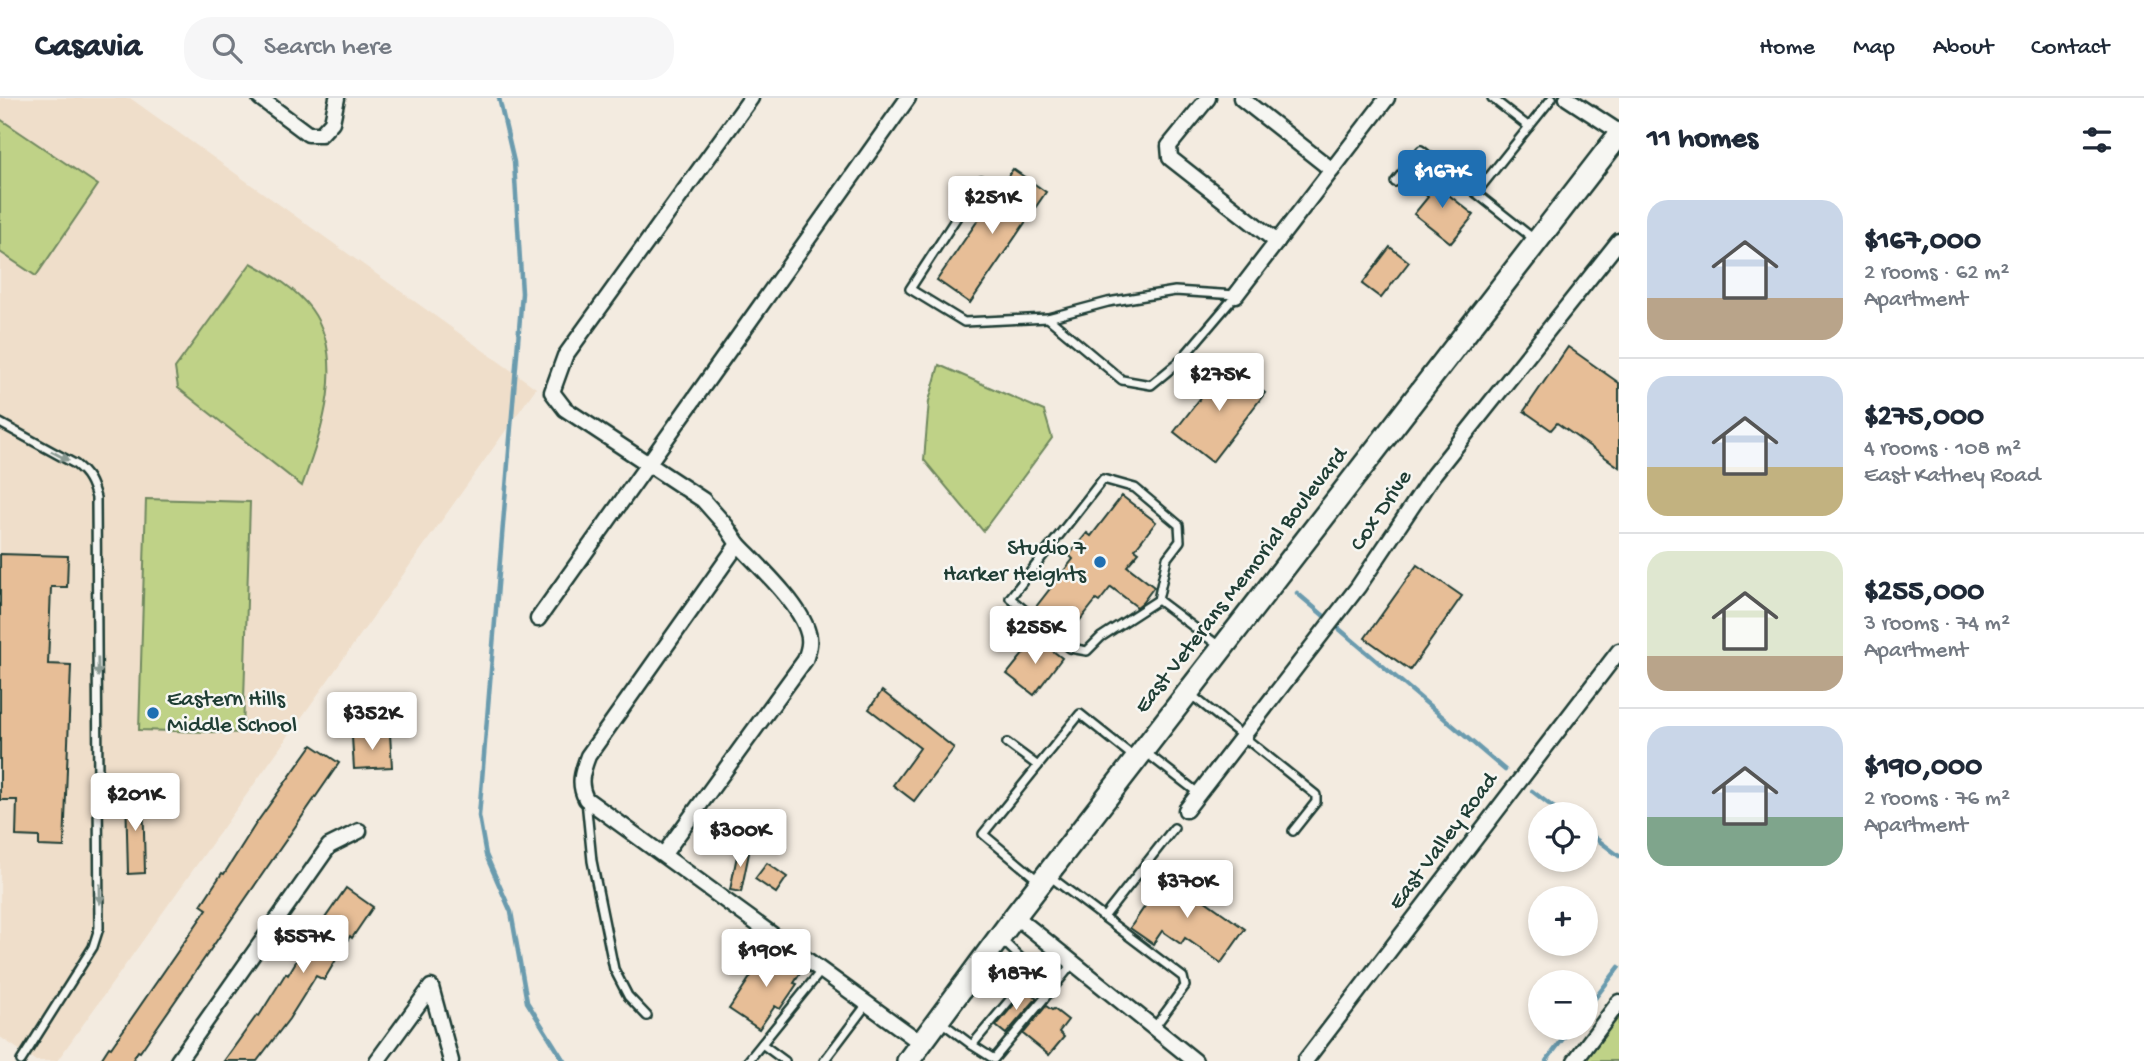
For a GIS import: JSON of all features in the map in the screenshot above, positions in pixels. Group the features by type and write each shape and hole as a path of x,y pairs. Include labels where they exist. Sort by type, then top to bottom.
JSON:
{"main road":[{"name":"East Veterans Memorial Boulevard","path":"908,1061 1015,916 1619,134"}],"street":[{"path":"260,98 308,134 321,134 332,122 337,98"},
{"path":"664,855 805,660 809,646 807,630 800,615 773,581 738,544 703,500 565,408 552,392 565,356 751,98"},
{"path":"538,619 908,98"},
{"path":"1208,98 1169,146 1170,158 1277,242"},
{"path":"1241,98 1332,170"},
{"path":"1236,295 1387,98"},
{"path":"1567,98 1619,134"},
{"name":"Cox Drive","path":"1186,810 1358,587 1433,475 1619,241"},
{"path":"738,544 588,756 580,776 583,793 586,799 920,1044"},
{"name":"East Valley Road","path":"1306,1061 1619,651"},
{"path":"177,1061 329,846 359,831"},
{"path":"1015,916 1195,1061"},
{"path":"377,1061 431,987 451,1061"},
{"path":"1575,1061 1619,1002"}],"lane":[{"path":"1492,98 1529,127"},
{"path":"1476,193 1552,98"},
{"path":"1395,182 1421,150 1537,242"},
{"path":"981,180 909,289 964,322 1048,318 1108,302 1175,292 1236,295"},
{"path":"1048,318 1122,380 1151,385 1179,362 1236,295"},
{"path":"0,423 75,464 85,472 92,483 96,498 99,928 93,947 21,1061"},
{"path":"1102,479 1135,488 1179,525 1180,541 1167,558 1158,600 1101,636 1087,651 1070,648 1010,598 1102,479"},
{"path":"1158,600 1223,649"},
{"path":"1188,693 1316,795 1316,802 1293,831"},
{"path":"1154,1028 1185,986 1183,977 1104,917 1044,879 983,834 1080,714 1199,794"},
{"path":"1007,743 1038,766"},
{"path":"586,799 592,861 614,969 628,996 647,1016"},
{"path":"1104,917 1174,828"},
{"path":"999,938 1052,988"},
{"path":"938,1020 994,1059 1073,963"},
{"path":"748,1061 821,971"},
{"path":"972,1045 1034,971"},
{"path":"824,1061 867,1004"},
{"path":"762,1044 785,1061"}],"shaded area":[{"name":"Eastern Hills Middle School","path":"0,98 130,98 536,388 57,1061 36,1061 0,1037"}],"green space":[{"path":"0,119 98,185 36,276 0,252"},
{"path":"251,263 284,283 305,302 322,329 328,351 328,397 317,443 302,486 178,388 175,368"},
{"path":"939,365 1044,411 1052,438 983,531 924,460 929,401"},
{"path":"146,499 250,502 243,733 139,730"},
{"path":"1619,1016 1619,1061 1585,1061"}],"building":[{"path":"1013,169 1046,192 970,303 937,280"},
{"path":"1428,171 1438,180 1435,184 1474,215 1451,243 1414,214 1428,197 1416,186"},
{"path":"1390,247 1409,262 1381,298 1362,284"},
{"path":"1568,347 1619,383 1619,467 1557,423 1551,430 1524,411"},
{"path":"1227,364 1265,393 1212,462 1174,432"},
{"name":"Studio 7 Harker Heights","path":"1122,496 1156,522 1135,549 1139,552 1127,566 1154,587 1137,607 1111,587 1099,602 1096,600 1069,634 1035,608 1073,559 1069,555 1087,533 1091,536"},
{"path":"0,554 68,556 67,587 51,587 48,664 71,665 64,847 39,846 39,837 16,836 17,800 0,800"},
{"path":"1417,565 1462,596 1410,670 1365,638"},
{"path":"1036,638 1062,658 1034,695 1007,674"},
{"path":"882,691 954,748 914,801 893,785 920,748 869,709"},
{"path":"390,734 392,767 354,769 352,737"},
{"path":"312,745 339,763 140,1052 138,1051 132,1061 100,1061 207,909 201,905"},
{"path":"126,792 143,792 145,873 128,874"},
{"path":"739,846 750,848 741,892 730,890"},
{"path":"767,863 787,877 776,893 755,879"},
{"path":"1167,874 1245,929 1221,963 1185,938 1181,944 1162,931 1153,944 1130,928"},
{"path":"346,888 373,907 352,938 350,936 324,980 316,976 289,1019 257,1061 224,1061 257,1015 259,1016 286,973 288,975 315,930"},
{"path":"769,949 801,972 794,983 797,984 780,1009 775,1006 759,1029 729,1009"},
{"path":"1026,990 1037,998 1006,1034 996,1026"},
{"path":"1046,1006 1068,1020 1059,1032 1064,1037 1049,1055 1023,1034"}],"waterway":[{"path":"499,98 514,162 522,293 479,816 486,855 511,912 527,1002 564,1061"},
{"path":"1297,593 1505,770"},
{"path":"1532,791 1546,802"},
{"path":"1598,840 1619,856"},
{"path":"1598,994 1619,967"},
{"path":"1546,1061 1562,1040"}],"place":[{"name":"Studio 7 Harker Heights","path":"1100,562"},
{"name":"Eastern Hills Middle School","path":"153,713"}]}
